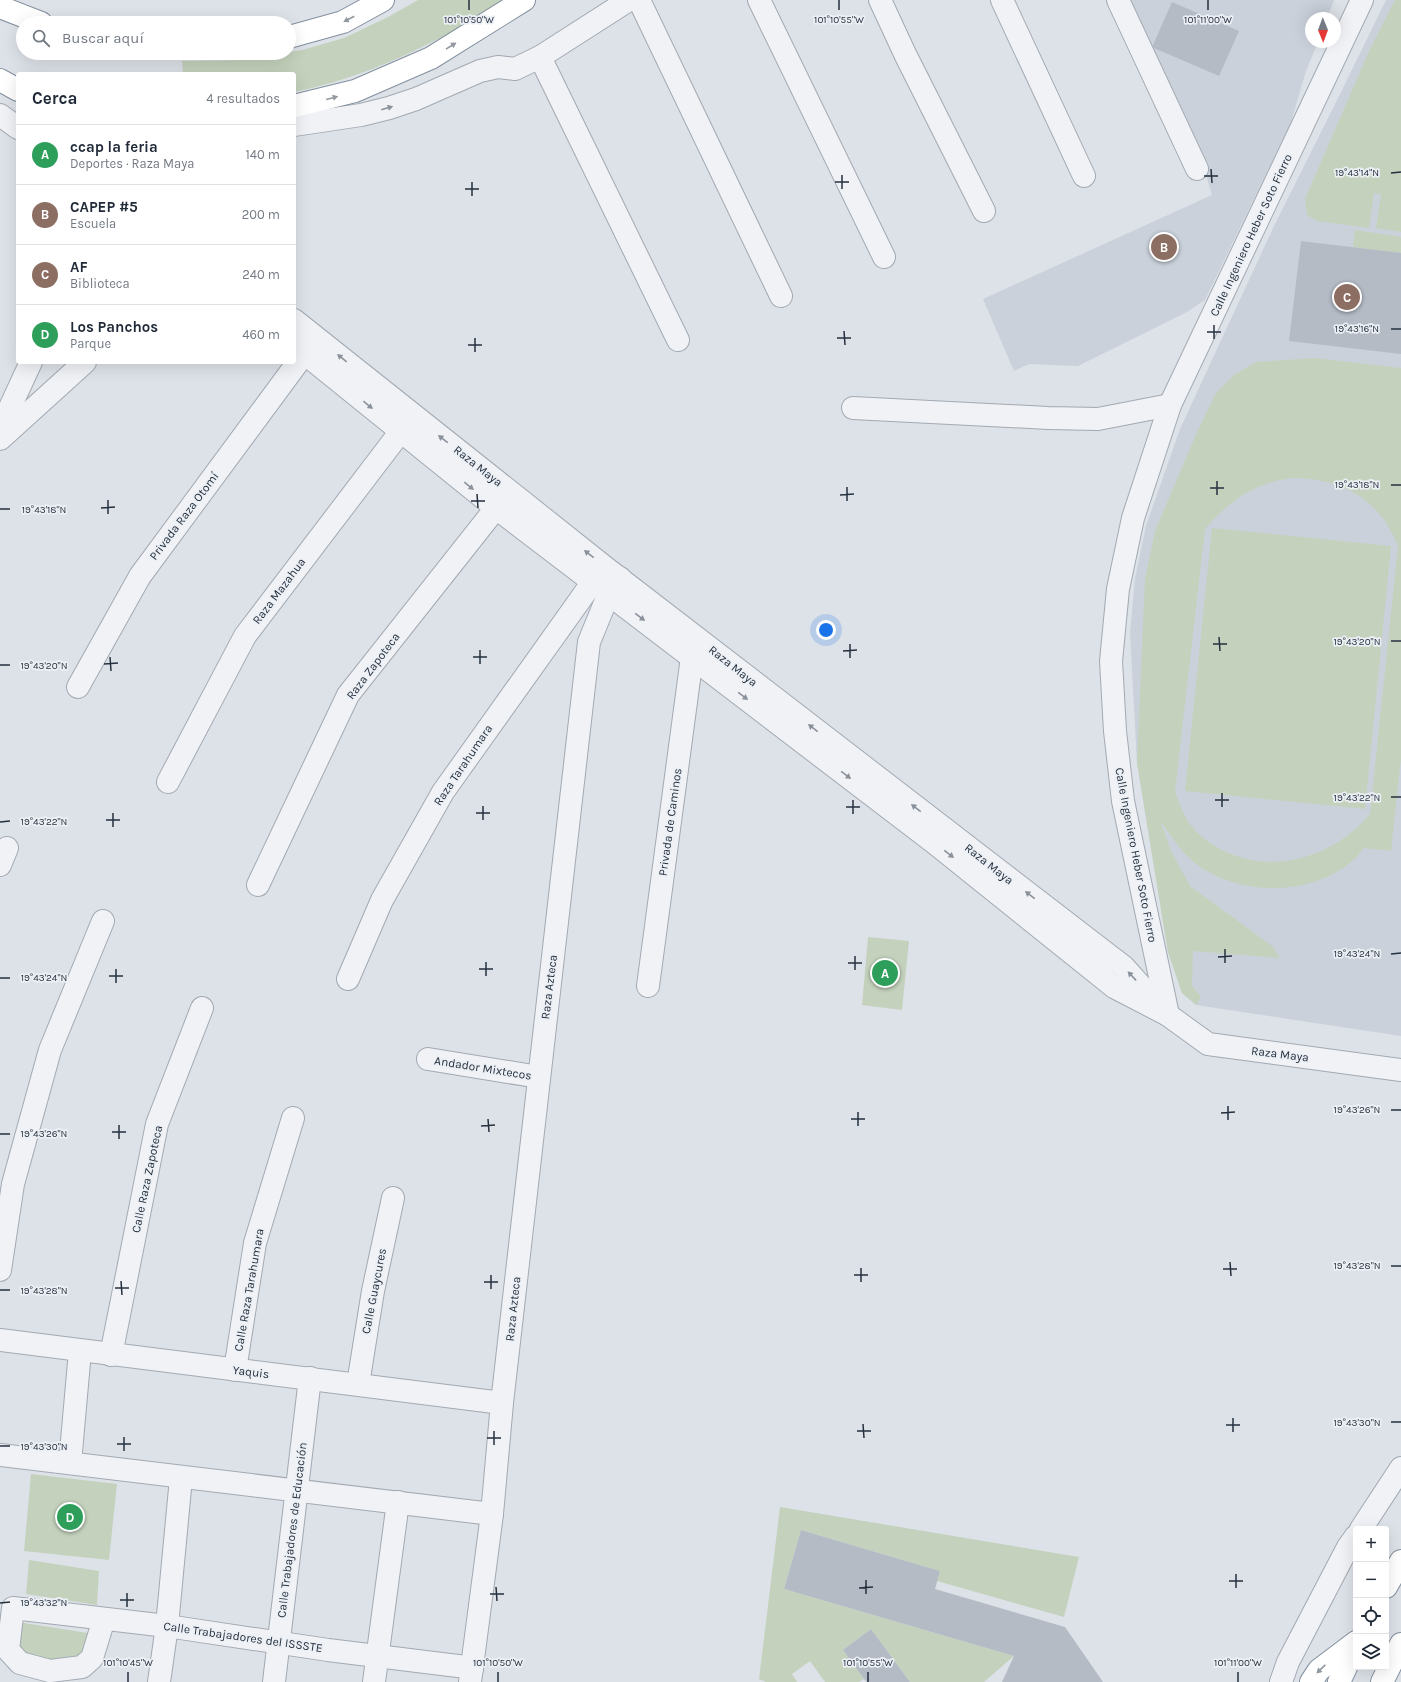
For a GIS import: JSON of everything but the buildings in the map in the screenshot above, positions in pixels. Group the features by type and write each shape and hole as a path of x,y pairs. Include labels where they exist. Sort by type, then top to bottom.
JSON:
{"highway":[{"path":"296,35 343,22 384,0"},
{"path":"296,106 355,91 431,58 524,0"},
{"path":"0,7 23,16"},
{"path":"0,80 16,89"},
{"path":"1389,1582 1401,1561"},
{"path":"1311,1682 1319,1670 1353,1644"},
{"path":"1382,1682 1401,1644"},
{"path":"1340,1682 1353,1653"}],"street":[{"path":"296,125 389,108 416,99 480,71 498,67 515,69 540,57 629,0"},
{"path":"639,0 780,296"},
{"path":"759,0 884,257"},
{"path":"880,0 905,54 984,211"},
{"path":"1002,0 1084,176"},
{"path":"1118,0 1197,169"},
{"name":"Calle Ingeniero Heber Soto Fierro","path":"1168,1015 1123,801 1114,731 1111,661 1118,588 1133,518 1170,405 1362,0"},
{"path":"540,57 678,340"},
{"name":"Raza Maya","path":"296,322 406,422 496,508 607,580 692,657 932,841 1114,987 1168,1015 1208,1044 1401,1070"},
{"name":"Raza Maya","path":"299,349 406,422 607,580 1124,967 1168,1015"},
{"path":"0,429 29,364"},
{"path":"0,439 84,364"},
{"name":"Privada Raza Otomí","path":"78,687 140,576 288,364"},
{"path":"853,408 1048,418 1098,419 1170,405"},
{"name":"Raza Mazahua","path":"168,782 245,636 406,422"},
{"name":"Raza Zapoteca","path":"258,885 348,695 496,508"},
{"name":"Raza Tarahumara","path":"348,979 382,900 442,792 607,580"},
{"name":"Raza Azteca","path":"471,1675 492,1514 502,1403 589,642 607,580"},
{"name":"Privada de Caminos","path":"648,986 692,657"},
{"path":"0,1270 13,1184 50,1050 103,921"},
{"name":"Calle Raza Zapoteca","path":"111,1355 157,1124 202,1008"},
{"name":"Andador Mixtecos","path":"428,1058 539,1077"},
{"name":"Calle Raza Tarahumara","path":"235,1370 255,1244 293,1118"},
{"name":"Calle Guaycures","path":"358,1384 373,1291 394,1198"},
{"name":"Yaquis","path":"0,1340 502,1403"},
{"path":"70,1463 80,1350"},
{"name":"Calle Trabajadores de Educación","path":"274,1682 310,1378"},
{"path":"0,1455 181,1478 297,1490 492,1514"},
{"path":"1362,1526 1401,1468"},
{"path":"159,1682 167,1626 181,1478"},
{"path":"374,1682 398,1502"},
{"path":"1281,1682 1288,1662 1353,1540"},
{"name":"Calle Trabajadores del ISSSTE","path":"49,1676 20,1663 8,1650 13,1608 223,1633 328,1650 466,1667 471,1675"},
{"path":"49,1676 82,1666 92,1658 104,1619"}],"shaded area":[{"path":"1127,0 1334,0 1329,12 1305,12 1305,48 1316,48 1306,71 1291,122 1205,300 1187,312 1078,366 1029,364 1014,371 983,299 1212,195 1197,144"},
{"path":"1386,0 1401,0 1401,1036 1196,1005 1182,993 1168,952 1137,763 1130,633 1135,578 1146,526 1180,429 1274,226"}],"green space":[{"path":"418,0 503,0 423,47 369,70 313,88 296,92 296,72 183,72 182,61 296,60 296,51 344,38 388,17"},
{"path":"1395,0 1401,0 1401,232 1376,228 1381,194 1374,193 1369,228 1317,221 1307,215 1305,199 1369,51"},
{"path":"1355,230 1401,237 1401,253 1353,247"},
{"path":"1315,358 1401,368 1401,759 1391,851 1364,848 1354,860 1336,872 1317,881 1298,886 1277,888 1256,887 1217,877 1200,867 1188,857 1160,821 1171,851 1190,886 1272,946 1280,958 1193,951 1192,985 1201,997 1196,1005 1182,993 1168,952 1137,763 1145,579 1155,531 1197,432 1216,393 1234,375 1256,362","holes":["1291,478 1309,479 1342,487 1369,503 1390,529 1398,546 1370,814 1355,829 1339,841 1321,851 1302,858 1282,861 1262,861 1242,858 1222,850 1204,838 1189,823 1175,792 1205,529 1233,502 1254,489 1265,484"]},
{"path":"1212,528 1391,546 1365,809 1185,791"},
{"path":"868,937 909,941 902,1010 862,1005"},
{"path":"31,1474 117,1484 109,1560 24,1551"},
{"path":"780,1507 1079,1557 1064,1617 937,1581 940,1571 801,1530 784,1589 1014,1656 984,1682 910,1682 871,1629 843,1650 864,1679 859,1682 825,1682 810,1661 792,1674 797,1682 766,1682 759,1679"},
{"path":"29,1560 99,1571 97,1605 26,1594"},
{"path":"18,1622 94,1634 82,1662 50,1667 15,1647"}],"place":[{"name":"CAPEP #5","path":"1164,247"},
{"name":"AF","path":"1347,297"},
{"name":"ccap la feria","path":"885,973"},
{"name":"Los Panchos","path":"70,1517"}]}
